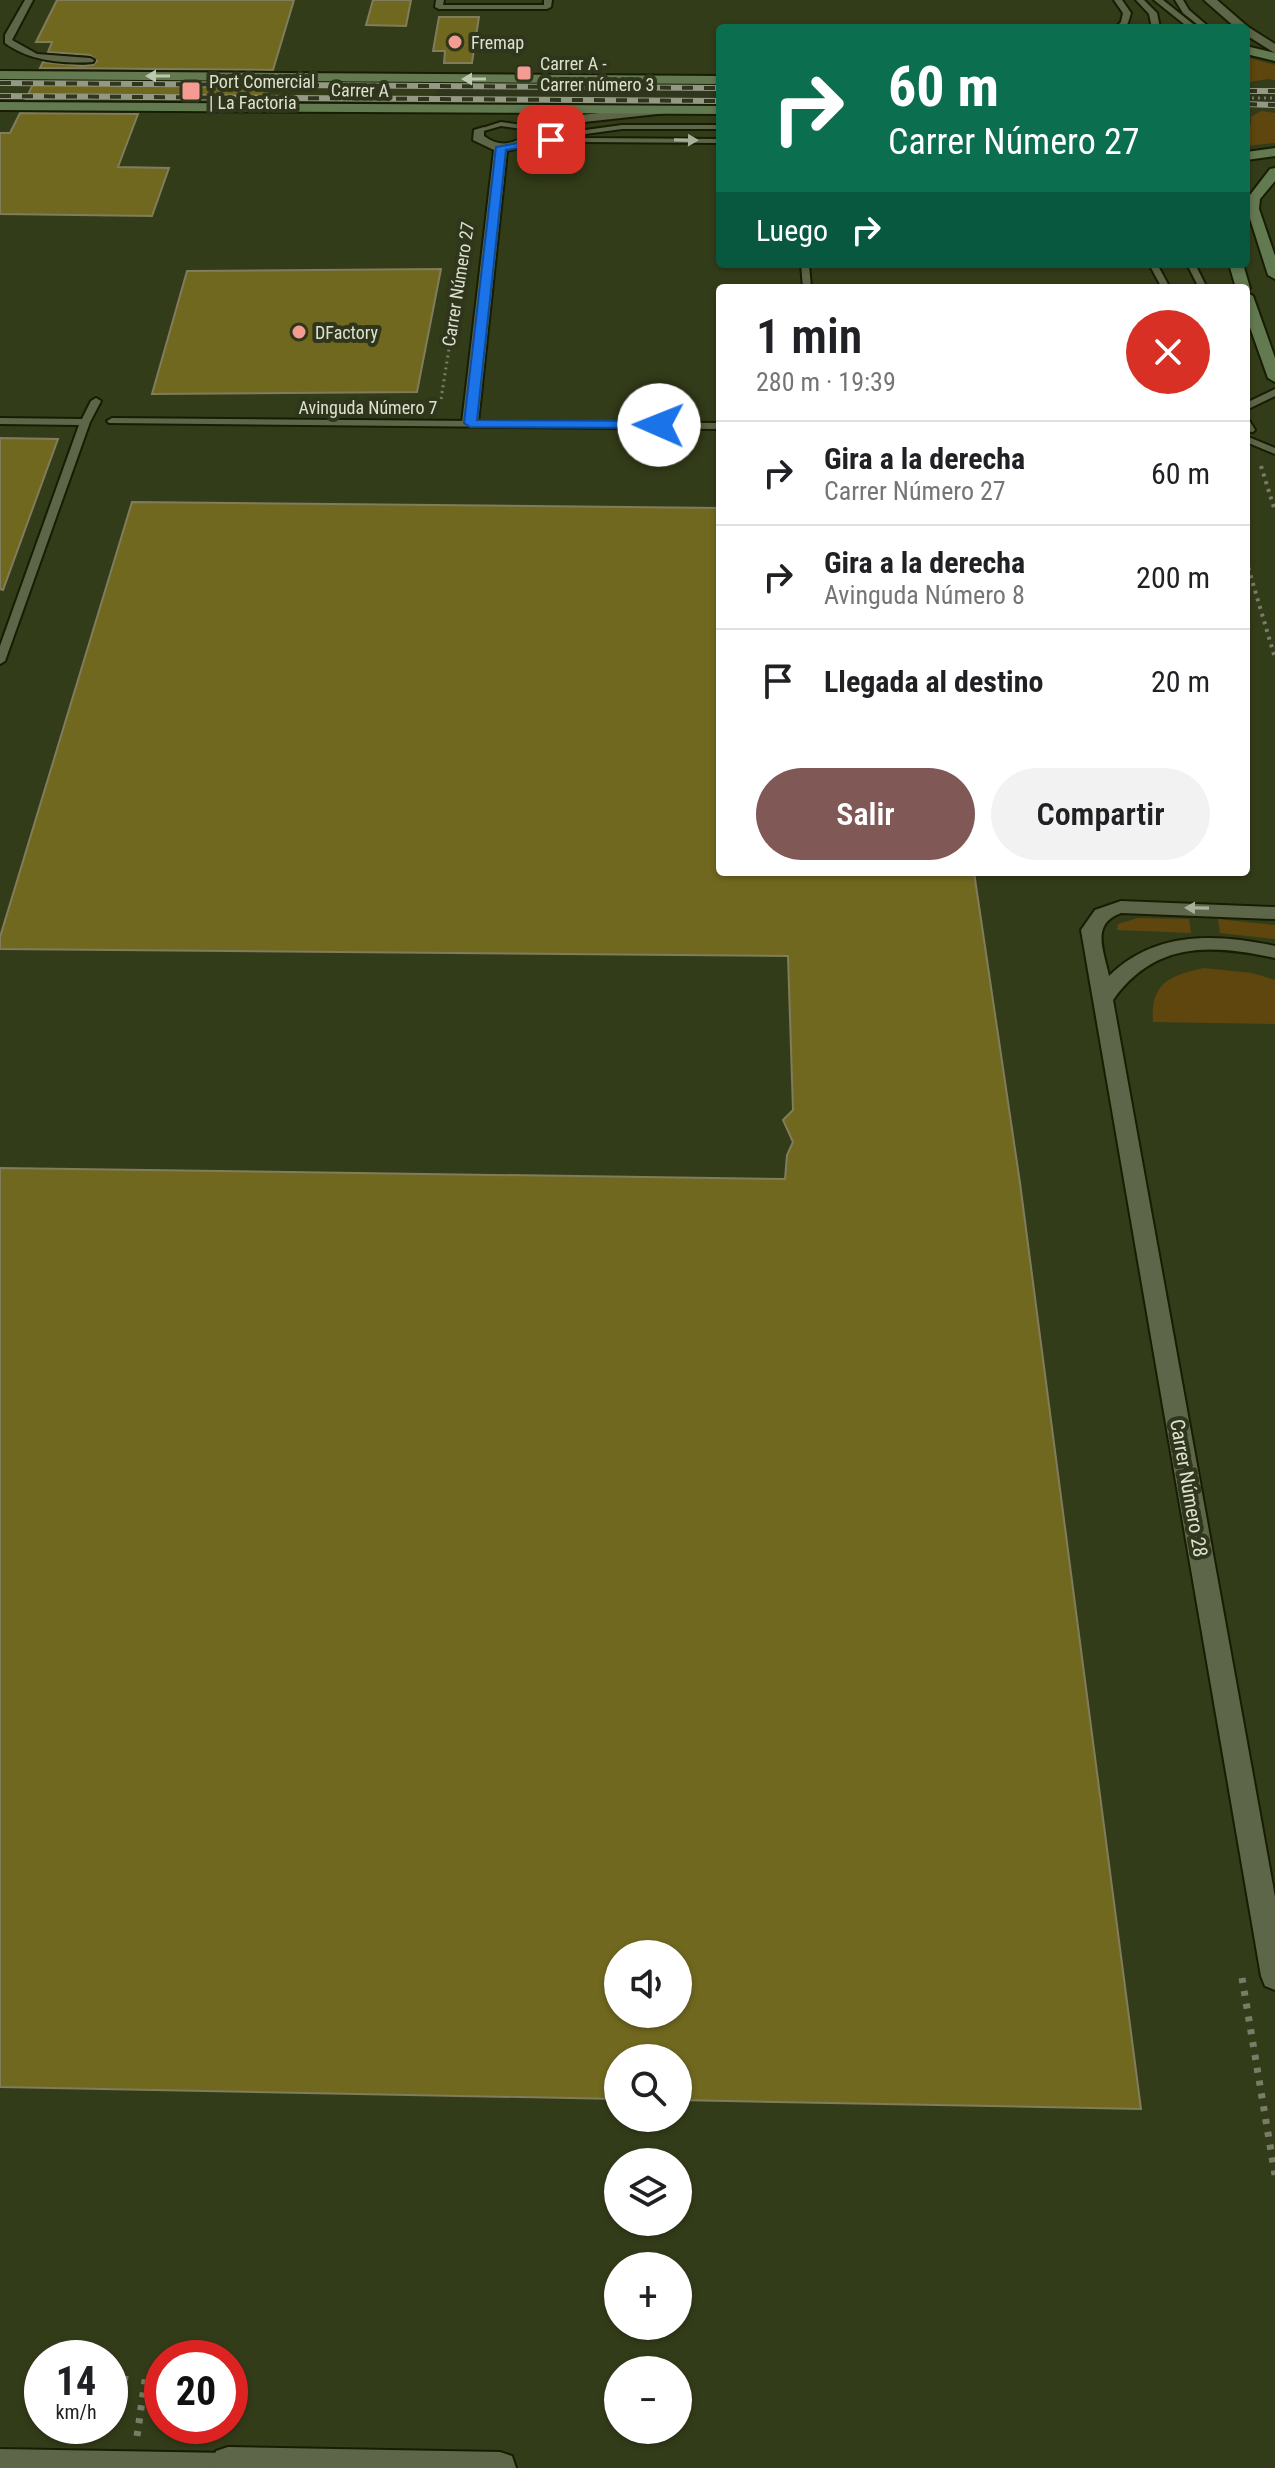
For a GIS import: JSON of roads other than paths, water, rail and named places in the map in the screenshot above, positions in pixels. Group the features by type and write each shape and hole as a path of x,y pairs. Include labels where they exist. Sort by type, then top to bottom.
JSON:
{"main road":[{"path":"1250,51 1275,57"},
{"name":"Carrer A","path":"0,75 716,80"},
{"name":"Carrer A","path":"0,106 716,110"},
{"path":"1250,155 1275,152"},
{"path":"1275,172 1254,199 1254,220 1275,275"},
{"path":"1262,241 1275,218"},
{"path":"1250,307 1275,378"}],"street":[{"path":"1210,0 1238,24"},
{"path":"1250,33 1275,49"},
{"path":"464,109 476,118 480,130 479,141 501,147 524,143 531,136 529,129 545,123 664,110"},
{"name":"Carrer Número 27","path":"470,423 501,147"},
{"name":"Carrer Número 28","path":"1275,913 1121,907 1105,911 1095,919 1091,930 1275,1976"},
{"path":"1102,1001 1114,979 1127,967 1168,948 1193,942 1231,943 1275,952"},
{"path":"227,2466 500,2468"}],"lane":[{"path":"29,0 8,41 16,49 44,57 90,60"},
{"path":"440,0 439,7 547,7 548,0"},
{"path":"1118,0 1127,13 1123,24"},
{"path":"1140,0 1153,13 1155,24"},
{"path":"1158,0 1189,24"},
{"path":"1179,0 1201,24"},
{"path":"480,130 501,124 578,134 647,126 716,127"},
{"path":"646,140 637,133 647,126"},
{"path":"524,143 716,141"},
{"path":"1250,405 1275,392"},
{"path":"0,661 85,422 96,401"},
{"path":"0,421 85,422"},
{"name":"Avinguda Número 7","path":"112,421 716,426"},
{"path":"1250,434 1275,451"},
{"path":"0,2459 227,2466"}],"railway":[{"path":"0,83 716,88"},
{"path":"1250,91 1275,91"},
{"path":"0,96 716,101"},
{"path":"1250,104 1275,105"}],"place":[{"name":"Fremap","path":"455,42"},
{"name":"Carrer A - Carrer número 3","path":"524,73"},
{"name":"Port Comercial | La Factoria","path":"191,91"},
{"name":"DFactory","path":"299,332"}]}
